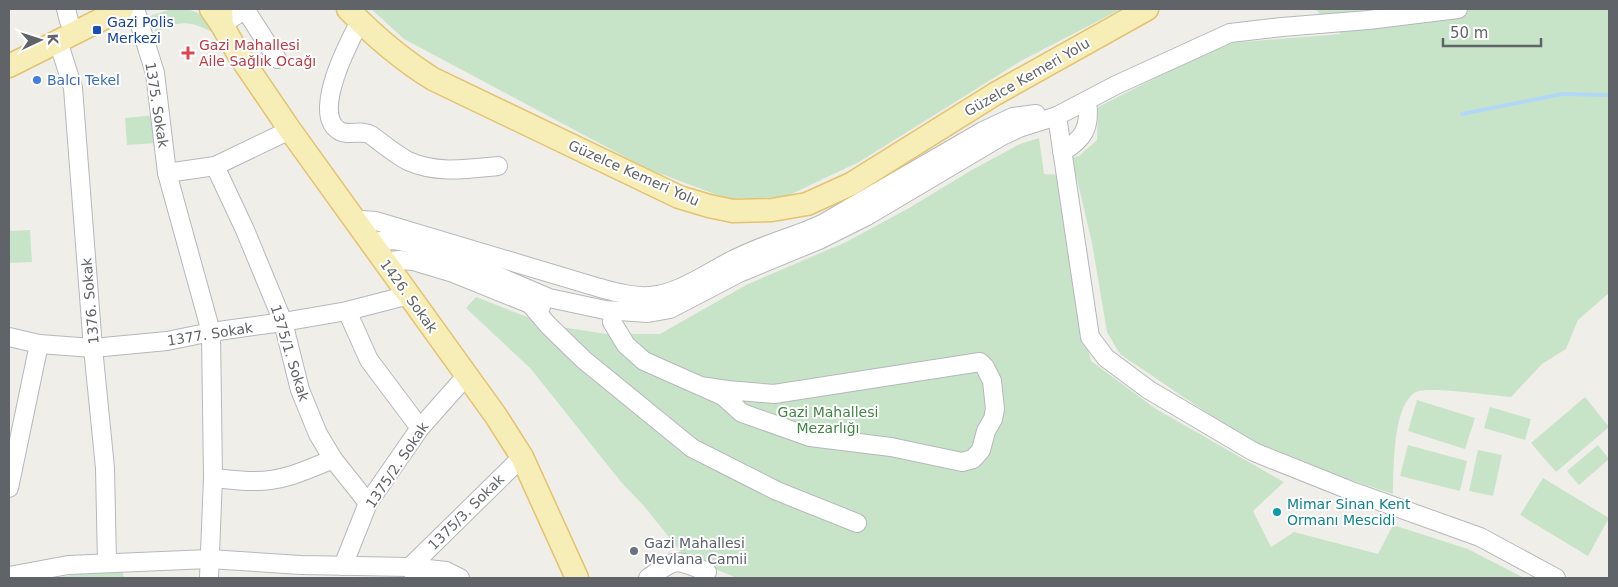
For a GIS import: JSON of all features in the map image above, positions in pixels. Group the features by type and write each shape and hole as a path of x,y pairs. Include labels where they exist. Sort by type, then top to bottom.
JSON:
{"main road":[{"path":"9,51 68,15 94,9"},
{"path":"9,66 122,9"},
{"name":"Güzelce Kemeri Yolu","path":"354,15 400,57 433,79 679,196 709,206 733,211 772,210 806,204 851,184 994,94 1147,9"},
{"name":"1426. Sokak","path":"218,14 239,55 290,130 496,416 522,457 577,578"}],"street":[{"name":"1375. Sokak","path":"135,9 155,73 167,173 211,332 213,478 209,578"},
{"path":"218,14 245,9 277,60"},
{"path":"385,262 413,261 452,273 530,304 597,320 608,316 648,313 670,308 739,273 819,240 867,216 1002,136 1019,128 1057,116 1116,85 1230,34 1458,9"},
{"path":"354,15 330,91 329,110 331,120 336,129 342,133 357,132 368,134 407,160 427,168 446,170 498,166"},
{"name":"1376. Sokak","path":"58,41 73,88 93,348 106,468 107,563"},
{"path":"1062,152 1081,138 1087,126 1088,101"},
{"path":"356,223 362,220 376,221 600,288 634,296 649,296 678,289 740,256 824,223 999,123 1013,117 1032,114 1057,116"},
{"path":"1057,116 1090,337 1106,358 1149,390 1254,452 1354,492 1480,537 1556,578"},
{"path":"167,173 215,166 290,130"},
{"name":"1375/1. Sokak","path":"215,166 245,230 283,322 300,390 318,434 332,459 368,503"},
{"path":"370,242 393,240 409,243 471,265 549,298 608,316"},
{"path":"600,288 608,316 626,346 644,361 700,386 723,396 742,413 810,437 891,447 962,462 973,459 980,450 995,409 992,381 985,367 980,362 774,394 700,386"},
{"name":"1377. Sokak","path":"9,337 39,344 93,348 167,341 211,332 346,311 409,295"},
{"path":"530,304 548,325 584,360 692,448 777,491 857,523"},
{"path":"346,311 369,360 420,428"},
{"path":"9,488 39,344"},
{"name":"1375/2. Sokak","path":"344,566 368,503 420,428 467,375"},
{"name":"1375/3. Sokak","path":"413,573 522,457"},
{"path":"213,478 254,481 277,479 298,474 332,459"},
{"path":"9,576 68,565 107,563 131,570 209,559 301,572 344,566 413,573 446,571 460,578"},
{"path":"648,578 673,561 682,562 707,572"}],"green space":[{"path":"171,9 198,13 216,34 200,26 186,23 173,25 156,32 150,16"},
{"path":"371,9 1121,9 1019,62 859,162 785,197 728,199 648,169 404,39"},
{"path":"1315,9 1609,9 1609,293 1578,320 1566,349 1542,364 1511,397 1423,390 1416,392 1408,399 1398,424 1394,455 1393,494 1315,468 1247,440 1120,354 1107,332 1092,243 1072,158 1079,156 1097,140 1098,107 1229,43 1341,34"},
{"path":"156,115 157,143 127,145 125,118"},
{"name":"Gazi Mahallesi Mezarlığı","path":"1039,138 1044,174 1061,175 1079,314 1091,361 1156,409 1284,482 1253,511 1271,547 1294,532 1378,554 1393,525 1468,549 1524,578 737,578 684,556 644,506 621,482 531,369 466,308 476,297 548,325 607,334 660,334 746,285 846,242 1020,144"},
{"path":"30,230 32,262 9,263 9,231"},
{"path":"1585,397 1609,427 1556,472 1531,443"},
{"path":"1417,400 1475,418 1465,449 1408,431"},
{"path":"1490,407 1531,419 1525,440 1484,428"},
{"path":"1408,445 1467,461 1460,491 1400,476"},
{"path":"1598,445 1609,459 1579,485 1567,471"},
{"path":"1478,450 1502,455 1493,496 1469,491"},
{"path":"1543,478 1609,518 1588,556 1520,515"},
{"path":"122,567 124,578 53,578"}],"waterway":[{"path":"1462,114 1562,94 1609,95"}],"place":[{"name":"Gazi Polis Merkezi","path":"97,30"},
{"name":"Gazi Mahallesi Aile Sağlık Ocağı","path":"188,53"},
{"name":"Balcı Tekel","path":"37,80"},
{"name":"Mimar Sinan Kent Ormanı Mescidi","path":"1277,512"},
{"name":"Gazi Mahallesi Mevlana Camii","path":"634,551"}]}
